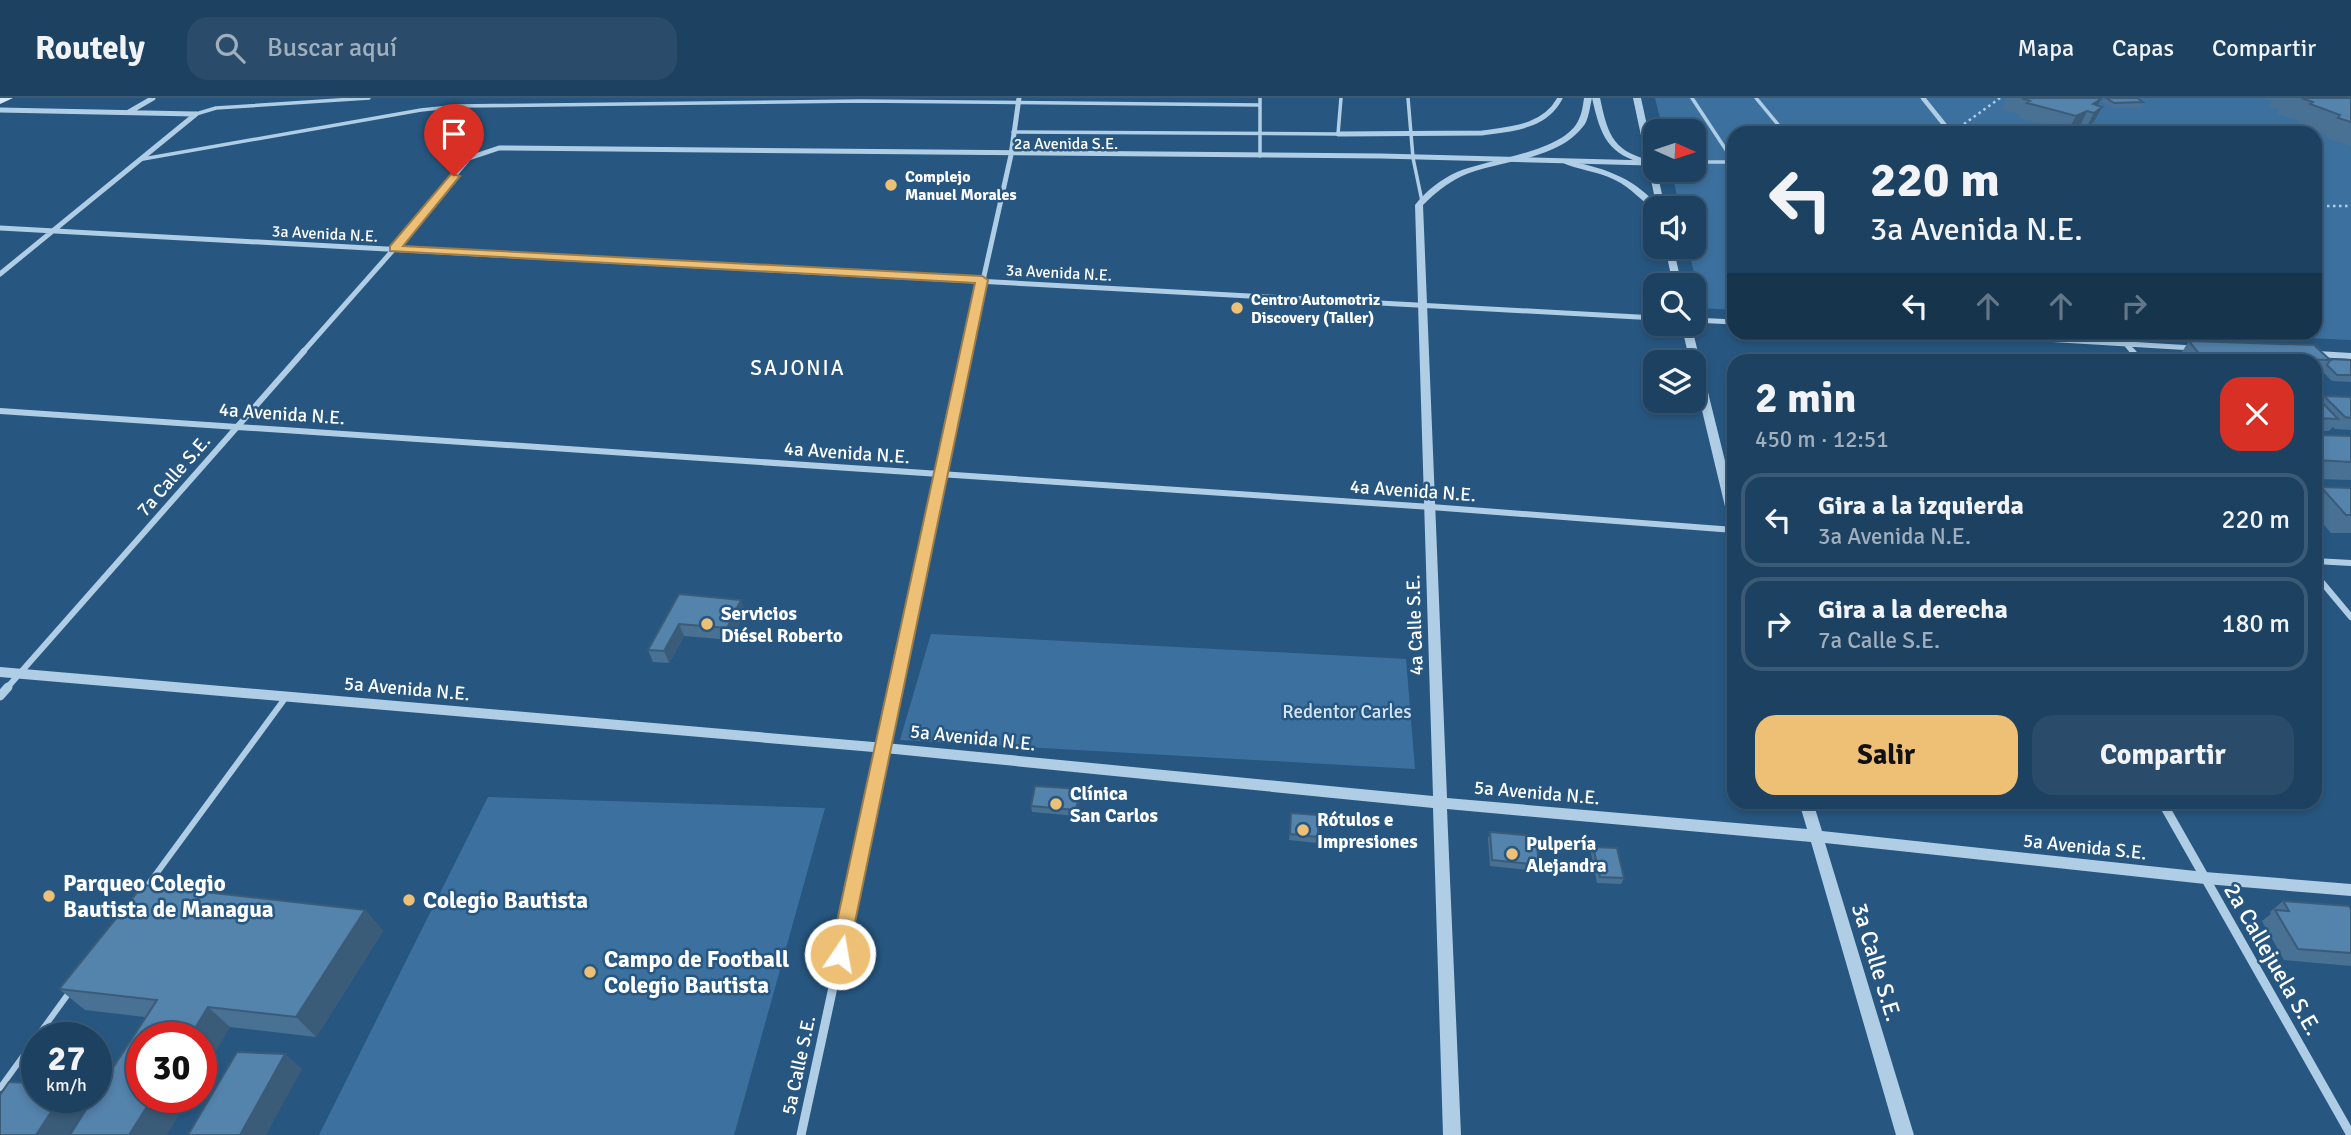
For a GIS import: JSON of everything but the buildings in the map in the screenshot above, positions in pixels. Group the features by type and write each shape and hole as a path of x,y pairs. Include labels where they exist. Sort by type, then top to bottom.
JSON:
{"main road":[{"path":"0,101 9,98"}],"street":[{"path":"129,112 153,98"},
{"path":"1338,134 1482,133 1521,126 1547,116 1557,107 1560,98"},
{"path":"1422,201 1443,181 1496,161 1545,149 1569,138 1585,121 1588,98"},
{"path":"1596,98 1606,139 1611,146 1630,158 1643,161"},
{"path":"1637,98 1643,122"},
{"path":"1923,98 1945,126"},
{"name":"5a Calle S.E.","path":"801,1135 982,280 1011,155 1019,100"},
{"path":"0,110 196,114"},
{"path":"0,274 196,114"},
{"name":"2a Avenida S.E.","path":"482,152 499,148 672,149 1643,163"},
{"name":"7a Calle S.E.","path":"0,696 394,249 469,158 482,152"},
{"path":"1565,162 1594,168 1626,180 1645,196"},
{"name":"4a Calle S.E.","path":"1422,201 1419,205 1452,1135"},
{"name":"3a Avenida N.E.","path":"0,228 1643,317"},
{"path":"1706,321 1727,322"},
{"path":"1689,336 1727,491"},
{"path":"2059,340 2206,348"},
{"path":"2123,340 2135,354"},
{"path":"2322,355 2351,356"},
{"name":"4a Avenida N.E.","path":"0,411 1431,507 1727,529"},
{"path":"2322,561 2351,563"},
{"path":"2322,582 2351,617"},
{"name":"5a Avenida N.E.","path":"0,672 885,748 1815,836"},
{"name":"3a Calle S.E.","path":"1808,809 1905,1135"},
{"name":"2a Callejuela S.E.","path":"2166,809 2351,1135"},
{"name":"5a Avenida S.E.","path":"1815,836 2205,878 2351,890"}],"lane":[{"path":"196,114 216,108 369,98"},
{"path":"1260,98 1260,156"},
{"path":"1013,132 1338,134 1341,98"},
{"path":"1408,98 1413,158 1422,201"},
{"path":"1692,98 1727,151"},
{"path":"1756,98 1779,126"},
{"path":"143,159 421,110 460,106 750,99 1019,100 1260,105"},
{"path":"1706,162 1727,162"},
{"path":"137,900 286,697"},
{"path":"0,1088 73,988"}],"path":[{"path":"1961,126 2000,98"},
{"path":"2322,206 2351,206"}],"green space":[{"path":"1655,98 2351,98 2351,340 2322,339 2322,126 1727,126 1727,310 1706,308 1706,273 1694,273 1691,259 1706,259 1706,196 1677,196 1674,182 1706,182 1706,119 1660,119"},
{"name":"Redentor Carles","path":"931,634 1406,659 1415,769 900,740"},
{"name":"Campo de Football Colegio Bautista","path":"488,797 825,808 734,1135 319,1135"}],"place":[{"name":"Complejo Manuel Morales","path":"891,185"},
{"name":"Centro Automotriz Discovery (Taller)","path":"1237,308"},
{"name":"Servicios Diésel Roberto","path":"707,624"},
{"name":"Clínica San Carlos","path":"1056,804"},
{"name":"Rótulos e Impresiones","path":"1303,830"},
{"name":"Pulpería Alejandra","path":"1512,854"},
{"name":"Parqueo Colegio Bautista de Managua","path":"49,896"},
{"name":"Colegio Bautista","path":"409,900"},
{"name":"Campo de Football Colegio Bautista","path":"590,972"}],"district":[{"name":"SAJONIA","path":"798,368"}],"route":[{"path":"454,176 394,249 982,280 840,954"}]}
